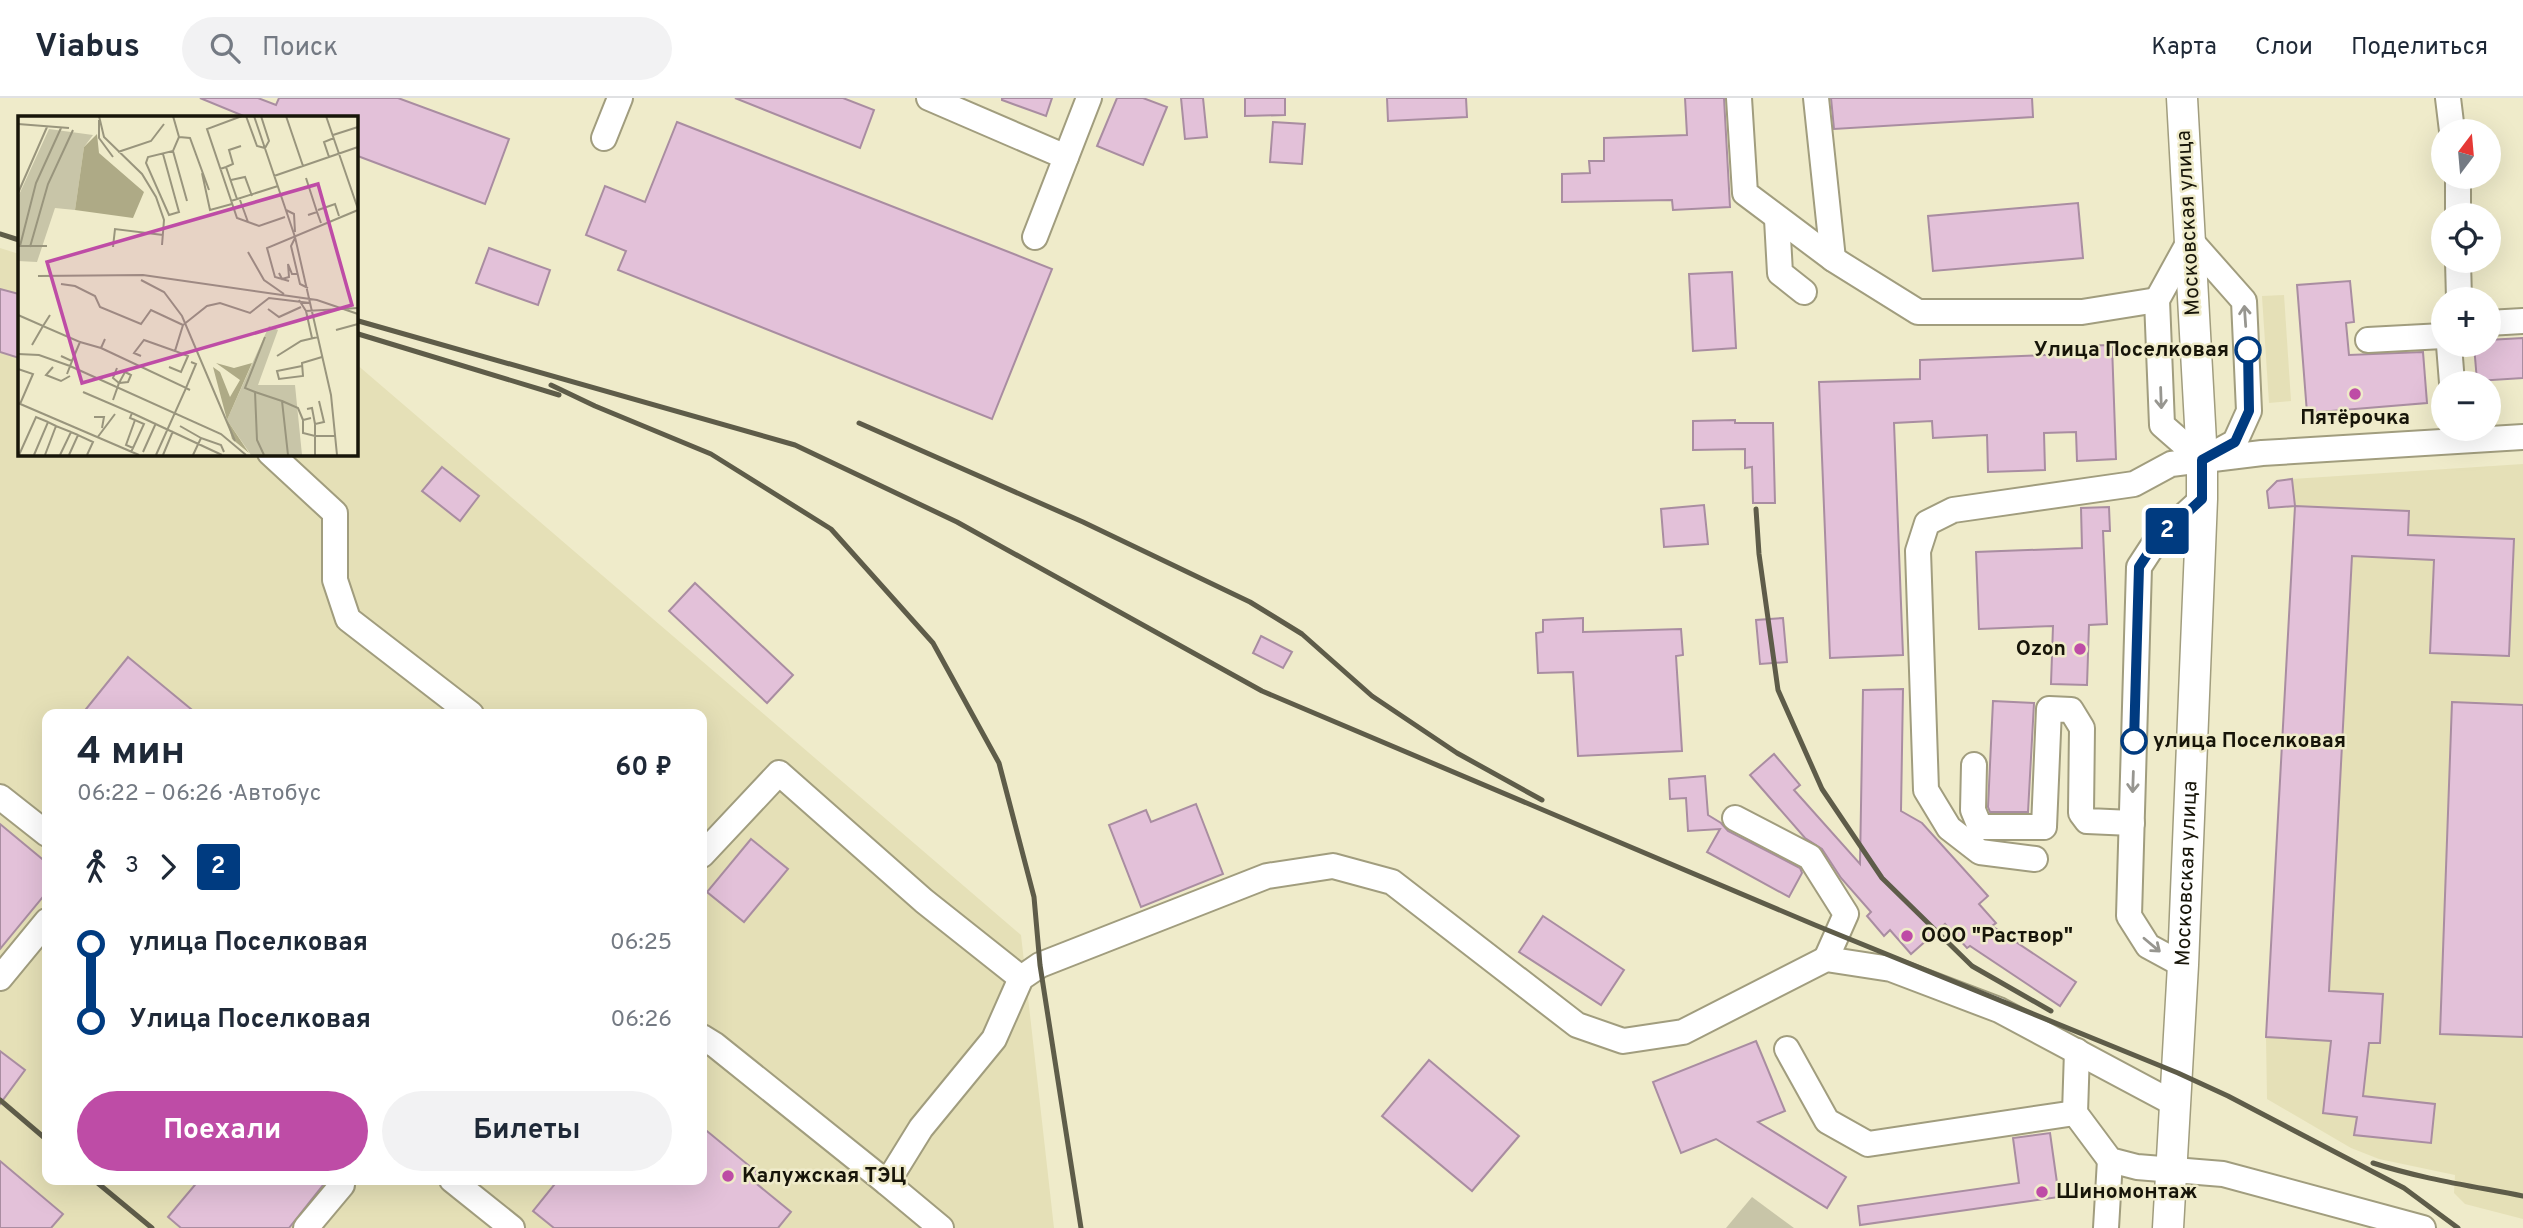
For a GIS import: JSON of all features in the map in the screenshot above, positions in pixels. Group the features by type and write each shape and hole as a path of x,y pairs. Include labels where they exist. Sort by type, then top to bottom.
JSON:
{"main road":[{"name":"Московская улица","path":"2168,1228 2183,965 2202,499 2182,98"}],"street":[{"path":"604,138 620,98"},
{"path":"929,98 1066,157"},
{"path":"1035,237 1089,98"},
{"path":"1739,98 1745,193 1833,259 1918,312 2082,312 2157,300"},
{"path":"1816,98 1833,259"},
{"path":"2448,98 2451,119"},
{"path":"1777,219 1780,273 1804,292"},
{"path":"2190,240 2244,301 2248,350 2249,411 2235,442 2202,460 2162,425 2157,300 2190,240"},
{"path":"2501,322 2523,321"},
{"path":"2368,340 2431,337"},
{"path":"2501,436 2523,437"},
{"path":"2035,859 1980,852 1949,828 1926,790 1918,551 1927,523 1954,510 2134,484 2171,464 2431,437"},
{"path":"272,455 335,513 335,580 348,618 465,709"},
{"path":"2183,965 2148,946 2129,916 2139,567 2156,541 2202,499"},
{"path":"1974,765 1973,810 1980,827 2044,827 2049,709 2071,710 2082,728 2081,813 2087,821 2132,823"},
{"path":"707,850 779,774 924,901 1021,978"},
{"path":"0,797 42,830"},
{"path":"1735,818 1810,858 1846,914 1826,960"},
{"path":"887,1183 921,1128 994,1039 1021,978 1040,965 1267,876 1333,866 1392,882 1577,1025 1623,1041 1684,1032 1826,960 1891,969 1999,1010 2175,1104"},
{"path":"0,978 42,927"},
{"path":"707,1041 941,1228"},
{"path":"1787,1049 1827,1121 1868,1144 2075,1113"},
{"path":"2077,1051 2075,1113 2110,1160 2137,1167 2223,1174 2423,1228"},
{"path":"2106,1228 2110,1160"},
{"path":"306,1228 342,1185"},
{"path":"458,1185 512,1228"}],"shaded area":[{"path":"0,248 18,254 18,455 357,455 357,365 1021,935 1054,1228 0,1228"},
{"path":"2284,295 2291,401 2269,403 2262,296"},
{"path":"2523,464 2523,1219 2465,1204 2454,1193 2455,1175 2379,1159 2351,1148 2267,1099 2266,1037 2295,506 2292,479"},
{"path":"1752,1197 1794,1228 1726,1228"}],"building":[{"path":"200,98 258,98 276,105 279,98 398,98 509,139 485,204 357,156 357,116 244,116"},
{"path":"735,98 843,98 874,110 860,148"},
{"path":"1002,98 1052,98 1046,116"},
{"path":"1117,98 1143,98 1167,107 1143,165 1097,146"},
{"path":"1181,98 1203,98 1207,137 1185,139"},
{"path":"1245,98 1285,98 1285,115 1245,116"},
{"path":"1387,98 1466,98 1467,117 1388,121"},
{"path":"1685,98 1724,98 1730,207 1673,210 1672,200 1562,202 1562,174 1590,173 1589,161 1604,161 1604,138 1687,135"},
{"path":"1831,98 2032,98 2033,117 1834,129"},
{"path":"677,122 1052,269 992,419 618,270 626,251 586,235 605,186 645,202"},
{"path":"1273,122 1305,124 1302,164 1270,162"},
{"path":"2078,203 2083,258 1933,271 1928,216"},
{"path":"489,248 550,270 538,305 476,283"},
{"path":"1732,272 1736,348 1693,351 1689,274"},
{"path":"2350,281 2354,322 2346,323 2349,355 2423,352 2427,403 2307,413 2297,285"},
{"path":"0,289 18,294 18,358 0,352"},
{"path":"2523,338 2523,378 2501,379 2501,371 2476,371 2475,357 2501,357 2501,339"},
{"path":"2112,345 2116,459 2077,461 2076,432 2044,433 2045,470 1988,472 1987,435 1933,438 1932,421 1894,423 1903,655 1830,658 1819,382 1920,379 1920,360 2072,354 2072,346"},
{"path":"1735,420 1735,423 1773,423 1775,503 1753,503 1752,467 1745,468 1745,449 1693,450 1693,421"},
{"path":"442,467 479,496 460,521 422,491"},
{"path":"2292,479 2295,506 2269,508 2267,491 2277,481"},
{"path":"1704,505 1708,544 1664,547 1661,509"},
{"path":"2295,506 2409,511 2408,535 2514,539 2509,656 2430,653 2434,560 2352,556 2329,991 2383,994 2380,1043 2369,1043 2363,1096 2435,1104 2431,1143 2354,1135 2357,1117 2323,1113 2331,1041 2266,1037"},
{"path":"2109,507 2110,531 2103,531 2107,624 2089,625 2087,685 2051,684 2053,626 1979,629 1976,552 2082,548 2081,508"},
{"path":"695,583 793,675 767,703 669,611"},
{"path":"1583,618 1583,632 1681,629 1683,655 1676,656 1682,751 1578,756 1573,672 1538,673 1536,633 1543,632 1543,620"},
{"path":"1783,618 1787,662 1760,664 1756,620"},
{"path":"1261,636 1292,652 1283,668 1253,653"},
{"path":"128,657 191,709 86,709"},
{"path":"1903,689 1901,811 1922,823 1988,896 1979,904 1996,923 1992,926 2076,982 2060,1006 1970,946 1967,948 1945,924 1911,954 1890,930 1884,936 1867,916 1871,912 1841,878 1822,849 1805,838 1750,775 1774,754 1800,785 1794,790 1860,864 1863,690"},
{"path":"1993,701 2034,703 2028,812 1990,812 1988,807"},
{"path":"2452,702 2523,705 2523,1037 2440,1034"},
{"path":"1705,776 1708,815 1728,831 1800,868 1802,873 1789,897 1707,852 1720,829 1688,831 1686,798 1670,799 1669,779"},
{"path":"1196,804 1223,874 1141,907 1109,825 1146,810 1151,822"},
{"path":"0,824 42,859 42,898 0,949"},
{"path":"751,839 788,869 744,922 707,892"},
{"path":"1543,916 1624,970 1601,1005 1519,952"},
{"path":"1756,1041 1785,1111 1758,1122 1846,1177 1827,1208 1716,1139 1681,1153 1653,1082"},
{"path":"0,1051 25,1070 0,1104"},
{"path":"1429,1060 1519,1136 1472,1191 1382,1116"},
{"name":"Калужская ТЭЦ","path":"707,1131 758,1173 752,1180 791,1212 778,1228 554,1228 533,1211 554,1185 707,1185"},
{"path":"2050,1133 2059,1197 1860,1225 1858,1206 2019,1183 2013,1138"},
{"path":"0,1161 63,1214 51,1228 0,1228"},
{"path":"195,1185 323,1185 289,1228 181,1228 168,1217"}],"railway":[{"path":"0,234 18,240"},
{"path":"357,321 795,445 957,522 1262,691 1815,925 2178,1073 2228,1096 2404,1188 2458,1228"},
{"path":"357,334 559,395"},
{"path":"551,385 711,454 831,529 933,643 999,763 1034,897 1040,965 1081,1228"},
{"path":"859,423 1083,522 1250,602 1302,634 1372,696 1457,753 1542,800"},
{"path":"1756,509 1759,554 1778,690 1822,789 1882,878 1972,966 2051,1011"},
{"path":"0,1100 42,1136"},
{"path":"2373,1163 2429,1178 2523,1196"},
{"path":"100,1185 152,1228"}],"bus line":[{"name":"2","path":"2134,741 2139,567 2156,541 2202,499 2202,460 2235,442 2249,411 2248,350"}],"place":[{"name":"Улица Поселковая","path":"2248,350"},
{"name":"Пятёрочка","path":"2355,394"},
{"name":"Ozon","path":"2080,649"},
{"name":"улица Поселковая","path":"2134,741"},
{"name":"ООО \"Раствор\"","path":"1907,936"},
{"name":"Калужская ТЭЦ","path":"728,1176"},
{"name":"Шиномонтаж","path":"2042,1192"}]}
